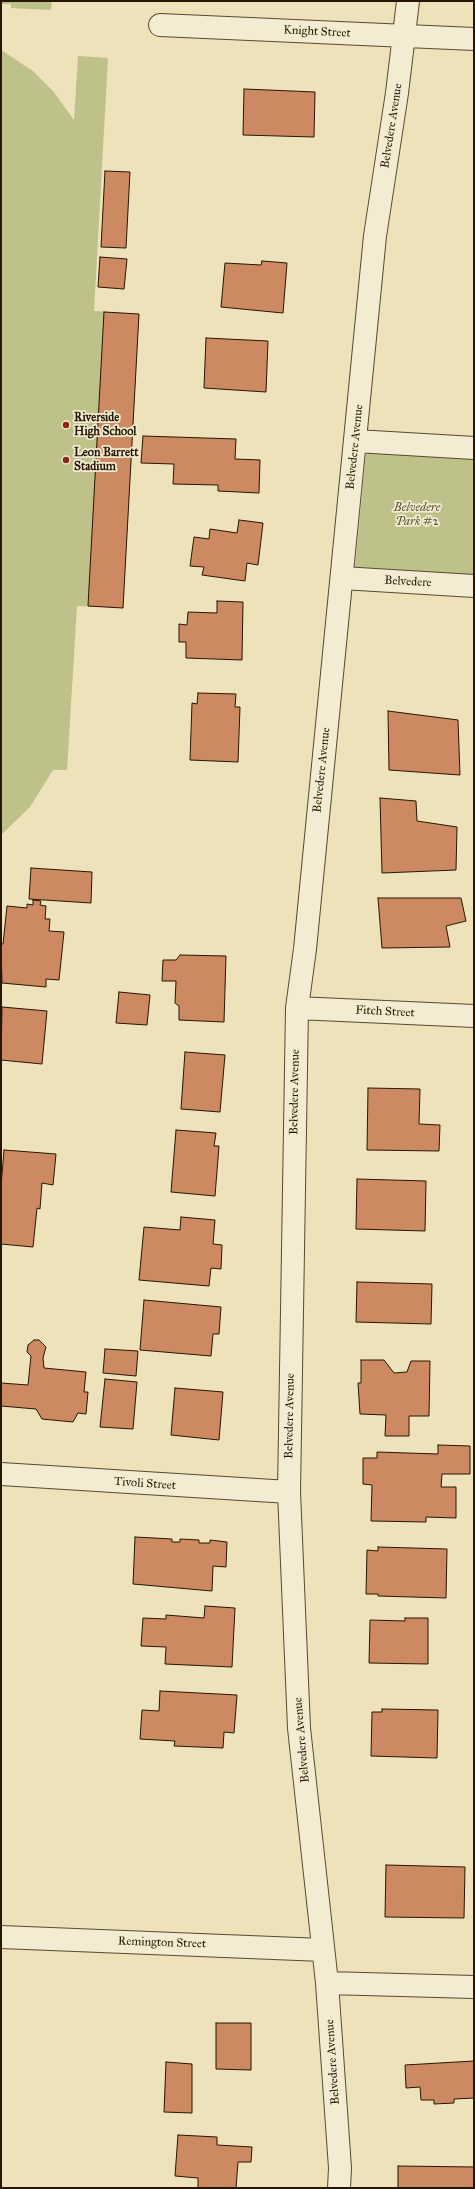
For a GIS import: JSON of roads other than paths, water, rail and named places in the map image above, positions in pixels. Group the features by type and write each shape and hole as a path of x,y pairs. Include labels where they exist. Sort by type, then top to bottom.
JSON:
{"street":[{"name":"Belvedere Avenue","path":"339,2188 340,2168 327,1983 299,1728 289,1492 297,1008 356,441 375,236 397,93 408,1"},
{"name":"Knight Street","path":"160,25 474,39"},
{"path":"356,441 474,448"},
{"name":"Belvedere","path":"342,578 474,586"},
{"name":"Fitch Street","path":"297,1008 474,1016"},
{"name":"Tivoli Street","path":"1,1474 289,1492"},
{"name":"Remington Street","path":"1,1937 323,1950"},
{"path":"327,1983 474,1987"}],"place":[{"name":"Riverside High School","path":"66,425"},
{"name":"Leon Barrett Stadium","path":"66,460"}],"park label":[{"name":"Belvedere Park #2","path":"417,515"}]}
